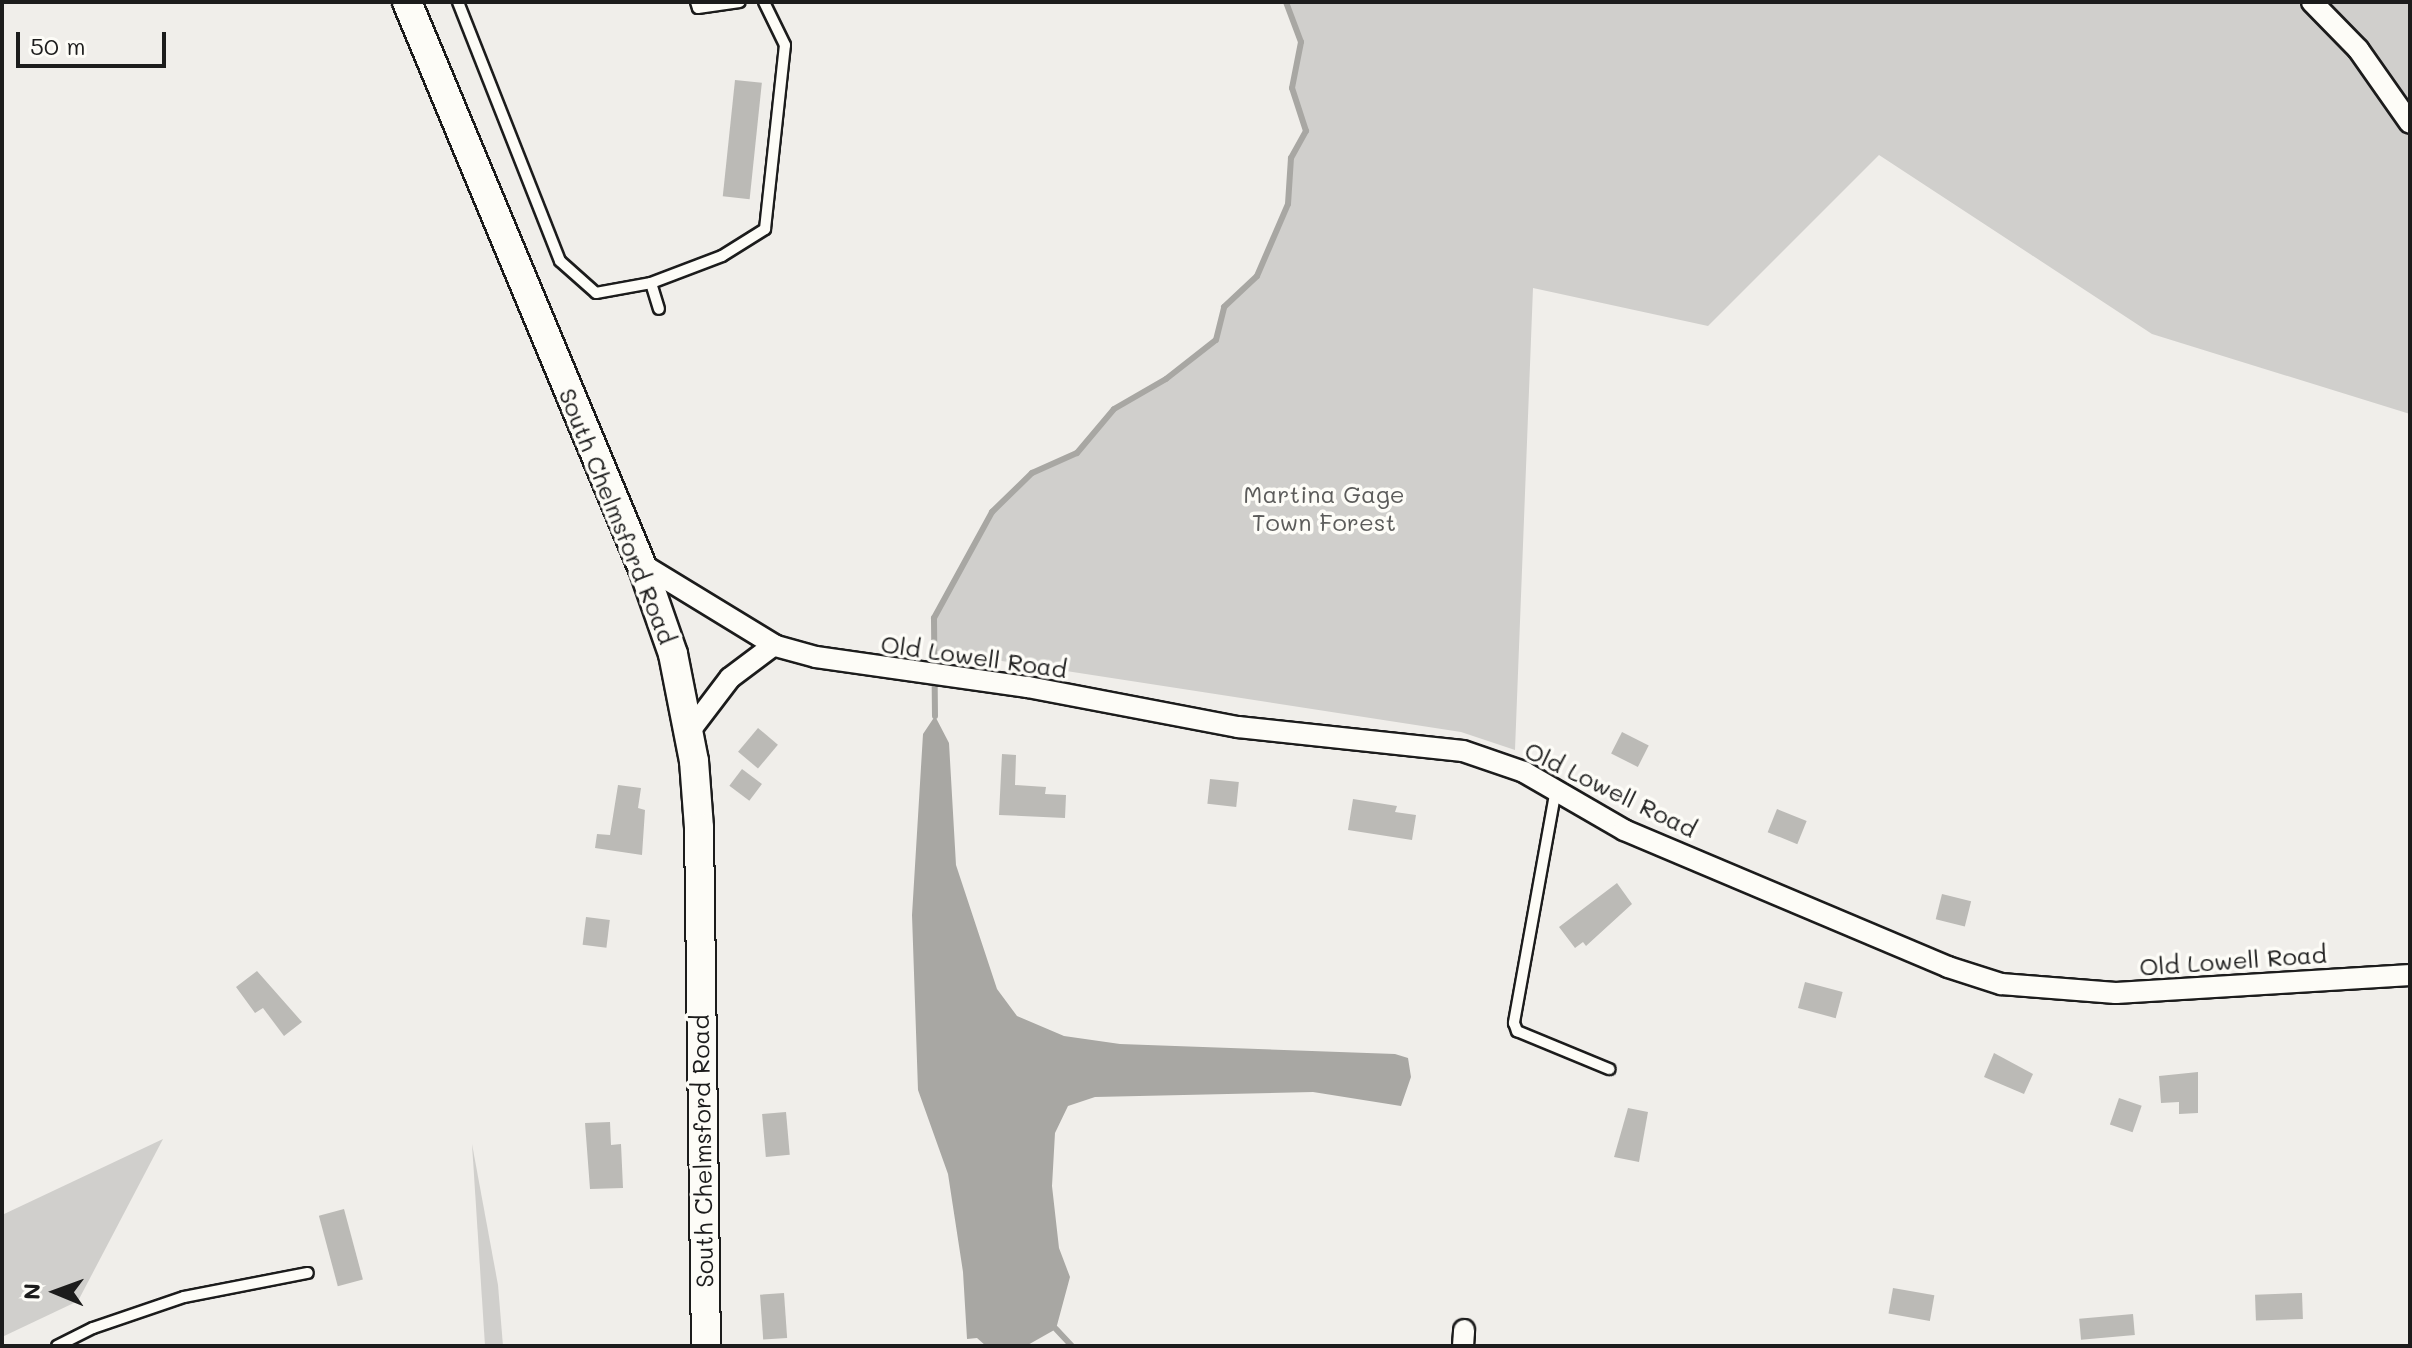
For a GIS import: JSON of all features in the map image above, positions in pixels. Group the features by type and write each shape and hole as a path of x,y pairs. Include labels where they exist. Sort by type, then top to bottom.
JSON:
{"main road":[{"name":"South Chelmsford Road","path":"407,2 640,563 673,654 689,732 702,907 706,1346"}],"street":[{"path":"2312,2 2358,49 2410,123"},
{"name":"Old Lowell Road","path":"640,563 774,645 875,669 1028,687 1238,727 1463,751 1556,789 1624,830 1948,967 2001,984 2116,993 2410,975"},
{"path":"689,732 730,678 774,645"}],"lane":[{"path":"458,2 560,261 596,293 651,283 722,256 765,229 785,45 764,2"},
{"path":"696,2 698,8 740,2"},
{"path":"651,283 659,309"},
{"path":"1556,789 1514,1023 1517,1031 1609,1069"},
{"path":"57,1346 93,1328 184,1297 308,1273"}],"green space":[{"name":"Martina Gage Town Forest","path":"1286,2 2410,2 2410,414 2152,334 1879,155 1708,326 1533,288 1515,750 1461,732 937,651 934,618 992,512 1032,473 1077,453 1114,409 1166,379 1216,340 1224,307 1257,276 1288,204 1291,158 1306,131 1292,88 1301,42"},
{"path":"163,1139 78,1301 2,1337 2,1215"},
{"path":"472,1144 498,1285 503,1346 485,1346"}],"shaded area":[{"path":"935,716 949,743 956,865 997,989 1017,1016 1064,1036 1120,1044 1395,1054 1408,1058 1411,1077 1401,1106 1313,1092 1095,1097 1068,1106 1055,1133 1052,1186 1059,1248 1070,1277 1056,1329 1026,1346 986,1346 977,1338 967,1339 963,1272 948,1174 918,1090 912,915 923,734"}],"building":[{"path":"735,80 762,83 750,199 723,196"},
{"path":"758,728 778,745 758,768 738,752"},
{"path":"1622,732 1649,746 1638,767 1611,753"},
{"path":"1002,754 1016,755 1015,785 1046,787 1045,794 1066,795 1065,818 999,815"},
{"path":"742,769 762,784 749,801 729,786"},
{"path":"1210,779 1239,782 1236,807 1207,804"},
{"path":"618,785 641,788 638,808 645,810 642,855 595,848 597,834 610,835"},
{"path":"1353,799 1397,806 1395,812 1416,815 1412,840 1348,830"},
{"path":"1777,809 1807,821 1797,844 1768,832"},
{"path":"1617,883 1632,904 1586,946 1583,942 1575,948 1559,927"},
{"path":"1942,894 1971,901 1965,926 1936,919"},
{"path":"586,917 610,920 606,948 583,945"},
{"path":"257,971 302,1022 284,1036 263,1008 255,1013 236,987"},
{"path":"1805,982 1843,992 1836,1018 1798,1008"},
{"path":"1994,1053 2033,1074 2024,1094 1984,1077"},
{"path":"2198,1072 2198,1113 2179,1114 2179,1102 2161,1103 2159,1076"},
{"path":"2119,1098 2142,1106 2133,1132 2110,1124"},
{"path":"1628,1108 1648,1112 1639,1162 1614,1157"},
{"path":"786,1112 790,1155 766,1157 762,1114"},
{"path":"610,1122 611,1145 621,1144 623,1188 590,1189 585,1123"},
{"path":"344,1209 363,1280 338,1286 319,1216"},
{"path":"1893,1288 1934,1295 1930,1321 1888,1314"},
{"path":"784,1293 787,1338 763,1340 760,1295"},
{"path":"2302,1293 2303,1319 2256,1321 2255,1295"},
{"path":"2133,1314 2135,1335 2081,1340 2079,1319"}],"waterway":[{"path":"935,716 934,618 992,512 1032,473 1077,453 1114,409 1166,379 1216,340 1224,307 1257,276 1288,204 1291,158 1306,131 1292,88 1301,42 1286,2"},
{"path":"1056,1329 1072,1346"}]}
